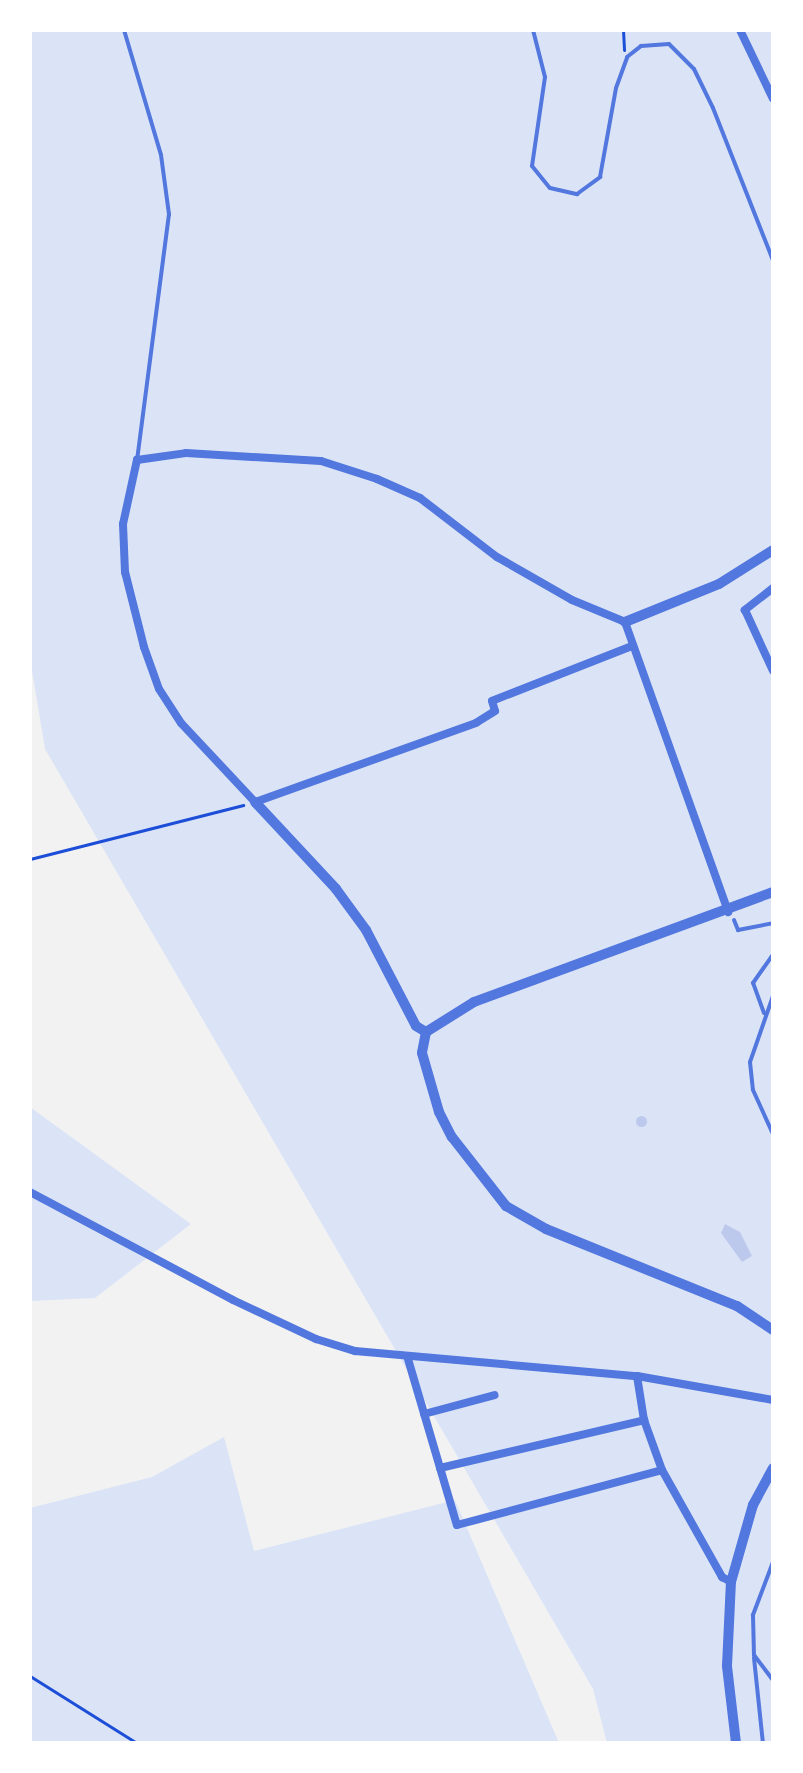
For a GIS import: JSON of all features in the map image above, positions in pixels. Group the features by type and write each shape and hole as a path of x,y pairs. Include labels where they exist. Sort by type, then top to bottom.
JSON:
{"street":[{"path":"740,30 773,99"},
{"path":"426,1032 416,1026 351,909 181,723 159,689 144,647 125,572 123,524 137,460 186,453 321,461 377,479 420,498 497,557 572,600 625,622 719,584 773,550"},
{"path":"773,588 745,610 773,671"},
{"path":"625,622 731,916"},
{"path":"255,802 476,723 495,711 492,701 632,646"},
{"path":"773,892 731,916 474,1002 426,1032 422,1053 439,1112 484,1182 506,1206 546,1229 737,1306 773,1330"},
{"path":"30,1192 316,1339 408,1359 637,1376 773,1400"},
{"path":"408,1359 457,1525 662,1470"},
{"path":"637,1376 644,1420 662,1470 722,1577 731,1582"},
{"path":"424,1414 495,1395"},
{"path":"440,1468 644,1420"},
{"path":"736,1743 727,1666 731,1582 753,1505 773,1468"}],"lane":[{"path":"124,30 161,155 169,214 137,460"},
{"path":"533,30 545,77 532,166 550,188 577,194 600,177 616,88 627,57 654,43 669,44 688,61 713,108 773,260"},
{"path":"731,916 738,930 773,923"},
{"path":"764,1013 753,983 773,954"},
{"path":"773,996 764,1013 750,1062 753,1090 773,1134"},
{"path":"763,1743 753,1615 773,1562"},
{"path":"754,1655 773,1680"}],"path":[{"path":"623,30 620,43 627,57"},
{"path":"30,859 255,802"},
{"path":"30,1676 137,1743"}],"shaded area":[{"path":"30,30 773,30 773,1743 607,1743 593,1689 45,749 30,659"},
{"path":"30,1107 191,1224 95,1298 30,1301"},
{"path":"224,1437 254,1551 455,1500 559,1743 30,1743 30,1508 152,1477"}],"building":[{"path":"641,1115 647,1121 641,1127 635,1121"},
{"path":"725,1224 740,1232 752,1256 742,1262 721,1233"}]}
